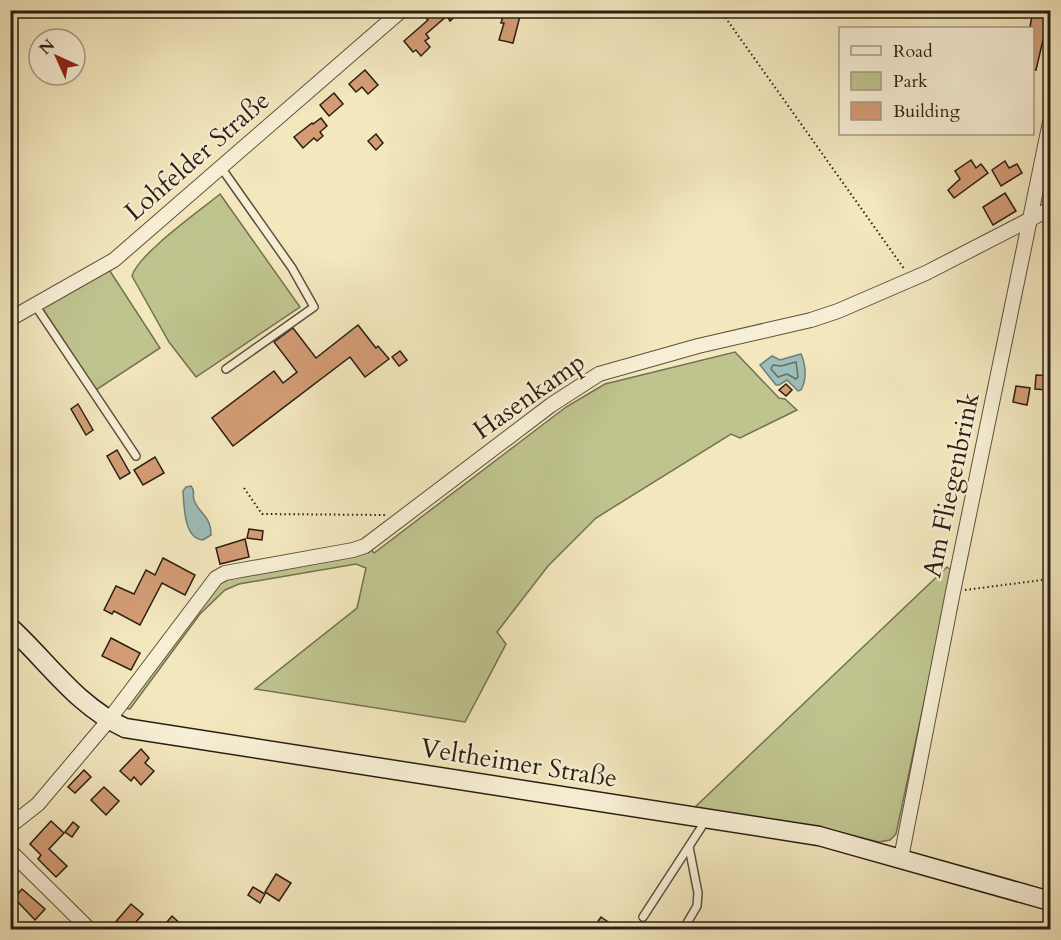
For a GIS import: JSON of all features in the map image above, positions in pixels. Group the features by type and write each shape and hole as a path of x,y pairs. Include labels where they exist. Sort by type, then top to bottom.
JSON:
{"main road":[{"name":"Veltheimer Straße","path":"10,627 79,698 108,721 125,728 819,836 1050,901"}],"street":[{"name":"Lohfelder Straße","path":"10,319 114,260 402,10"},
{"name":"Am Fliegenbrink","path":"901,858 953,592 1050,122"},
{"name":"Hasenkamp","path":"10,826 38,804 108,721 216,578 225,573 365,546 551,405 599,374 698,346 811,320 838,311 913,279 1029,222 1050,209"},
{"path":"10,851 90,930"}],"lane":[{"path":"220,166 292,268 314,307 226,369"},
{"path":"34,305 136,456"},
{"path":"643,917 707,818"},
{"path":"683,930 697,906 698,893 689,847"}],"path":[{"path":"720,10 902,267 913,279"},
{"path":"244,488 261,514 394,515 401,519"},
{"path":"953,592 1050,579"}],"green space":[{"path":"220,194 300,307 196,377 169,342 132,276 157,245"},
{"path":"108,268 160,348 96,390 42,308"},
{"path":"735,352 779,398 785,399 797,410 740,438 731,434 596,518 548,566 497,632 506,644 465,722 255,689 357,608 366,568 356,564 239,584 225,590 200,614 130,709 122,708 219,581 369,547 374,553 566,407 605,384"},
{"path":"947,567 952,571 896,834 890,840 879,842 822,828 694,808"}],"water":[{"path":"801,354 805,377 801,390 798,391 787,380 776,385 760,365 772,356 780,360"},
{"path":"191,486 196,504 209,523 211,535 203,540 192,534 186,521 183,491 186,487"}],"building":[{"path":"430,10 462,10 450,21 447,16 426,34 429,38 425,41 430,47 421,56 416,50 413,52 404,41 428,20 424,16"},
{"path":"1033,10 1050,10 1036,70 1034,70 1034,27 1030,27"},
{"path":"504,12 520,16 513,43 499,40 504,23 501,23"},
{"path":"365,70 378,85 368,94 362,87 356,92 349,84"},
{"path":"334,93 343,104 329,116 320,105"},
{"path":"321,118 327,126 320,132 323,136 317,141 314,138 303,148 294,137"},
{"path":"376,134 383,143 376,150 368,141"},
{"path":"971,160 976,168 981,164 988,173 954,198 948,190 960,179 955,171"},
{"path":"1005,161 1009,168 1017,164 1022,173 1001,186 992,170"},
{"path":"1005,193 1016,211 993,225 983,207"},
{"path":"358,325 376,348 378,346 389,359 365,377 350,357 233,446 212,418 274,371 283,383 297,372 274,342 293,328 316,358"},
{"path":"400,351 407,360 399,366 392,357"},
{"path":"1036,375 1050,376 1048,390 1035,389"},
{"path":"786,384 792,390 786,396 779,390"},
{"path":"1016,386 1030,388 1027,405 1013,402"},
{"path":"78,404 93,430 86,435 71,409"},
{"path":"117,450 130,473 120,479 107,456"},
{"path":"155,457 164,473 143,485 134,470"},
{"path":"249,529 263,531 262,540 247,538"},
{"path":"245,539 249,557 220,564 216,548"},
{"path":"163,558 195,575 185,595 162,583 140,625 114,611 112,614 104,610 116,586 134,594 146,570 155,575"},
{"path":"111,638 140,653 131,670 102,656"},
{"path":"141,749 149,758 145,763 154,771 141,785 134,777 131,781 120,771"},
{"path":"84,770 91,777 75,793 68,787"},
{"path":"104,787 119,801 106,815 91,800"},
{"path":"51,821 64,833 49,849 67,866 56,877 38,859 41,855 30,844"},
{"path":"73,822 79,827 72,837 65,832"},
{"path":"276,874 291,883 279,901 265,892"},
{"path":"253,887 265,894 260,903 248,895"},
{"path":"22,889 45,909 35,920 14,898"},
{"path":"131,904 143,914 129,930 118,930 113,925"},
{"path":"172,916 187,930 160,930"},
{"path":"601,917 620,930 592,930"}]}
